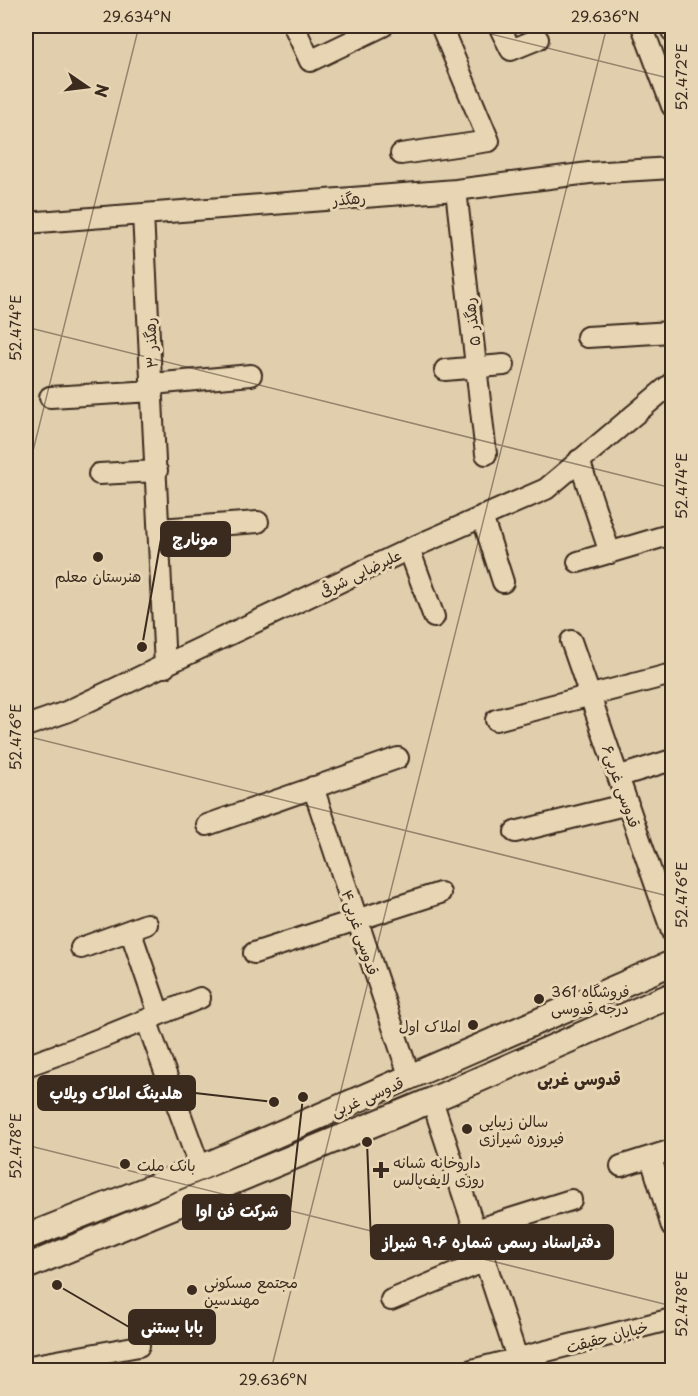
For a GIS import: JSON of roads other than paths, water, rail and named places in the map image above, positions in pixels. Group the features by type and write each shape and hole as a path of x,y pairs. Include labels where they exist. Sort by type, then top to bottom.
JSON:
{"main road":[{"name":"قدوسی غربی","path":"26,1237 200,1168 672,963"},
{"name":"قدوسی غربی","path":"26,1267 432,1100 672,995"},
{"path":"554,1015 565,1042"},
{"path":"237,1152 247,1176"}],"street":[{"path":"294,26 310,61 383,26"},
{"path":"401,154 489,141 441,26"},
{"path":"499,26 512,50 538,39"},
{"path":"642,26 672,106"},
{"path":"671,26 672,31"},
{"name":"رهگذر","path":"26,224 456,190 589,173 672,168"},
{"name":"۵ رهگذر","path":"456,190 486,454"},
{"name":"۳ رهگذر","path":"143,214 165,667"},
{"path":"587,337 672,332"},
{"path":"445,370 504,365"},
{"path":"50,397 250,375"},
{"name":"علیرضایی شرقی","path":"26,726 66,712 165,667 409,549 546,489 672,383"},
{"path":"579,460 610,553"},
{"path":"99,474 157,471"},
{"path":"482,516 503,582"},
{"path":"159,529 258,522"},
{"path":"578,562 672,534"},
{"path":"409,549 434,617"},
{"name":"قدوسی غربی۶","path":"571,640 620,776 672,932"},
{"path":"496,720 592,697 672,674"},
{"path":"207,825 398,758"},
{"path":"620,776 672,760"},
{"name":"قدوسی غربی۴","path":"313,787 410,1078"},
{"path":"515,832 628,804"},
{"path":"254,953 440,892"},
{"path":"81,948 138,927 159,1014"},
{"path":"26,1066 84,1046 200,998"},
{"path":"159,1014 147,1022 200,1168"},
{"path":"432,1100 518,1361"},
{"path":"621,1166 672,1150"},
{"path":"651,1158 672,1227"},
{"path":"475,1230 571,1200"},
{"path":"391,1300 485,1262"},
{"name":"خیابان حقیقت","path":"472,1371 518,1361 672,1319"},
{"path":"29,1364 139,1346"}],"place":[{"name":"هنرستان معلم","path":"98,557"},
{"name":"مونارچ","path":"142,647"},
{"name":"فروشگاه 361 درجه قدوسی","path":"539,999"},
{"name":"املاک اول","path":"473,1025"},
{"name":"شرکت فن اوا","path":"303,1097"},
{"name":"هلدینگ املاک ویلاپ","path":"274,1102"},
{"name":"سالن زیبایی فیروزه شیرازی","path":"467,1129"},
{"name":"دفتراسناد رسمی شماره ۹۰۶ شیراز","path":"367,1142"},
{"name":"بانک ملت","path":"125,1164"},
{"name":"داروخانه شبانه روزی لایف‌پالس","path":"381,1170"},
{"name":"بابا بستنی","path":"57,1285"},
{"name":"مجتمع مسکونی مهندسین","path":"192,1290"}],"district":[{"name":"قدوسی غربی","path":"579,1078"}]}
